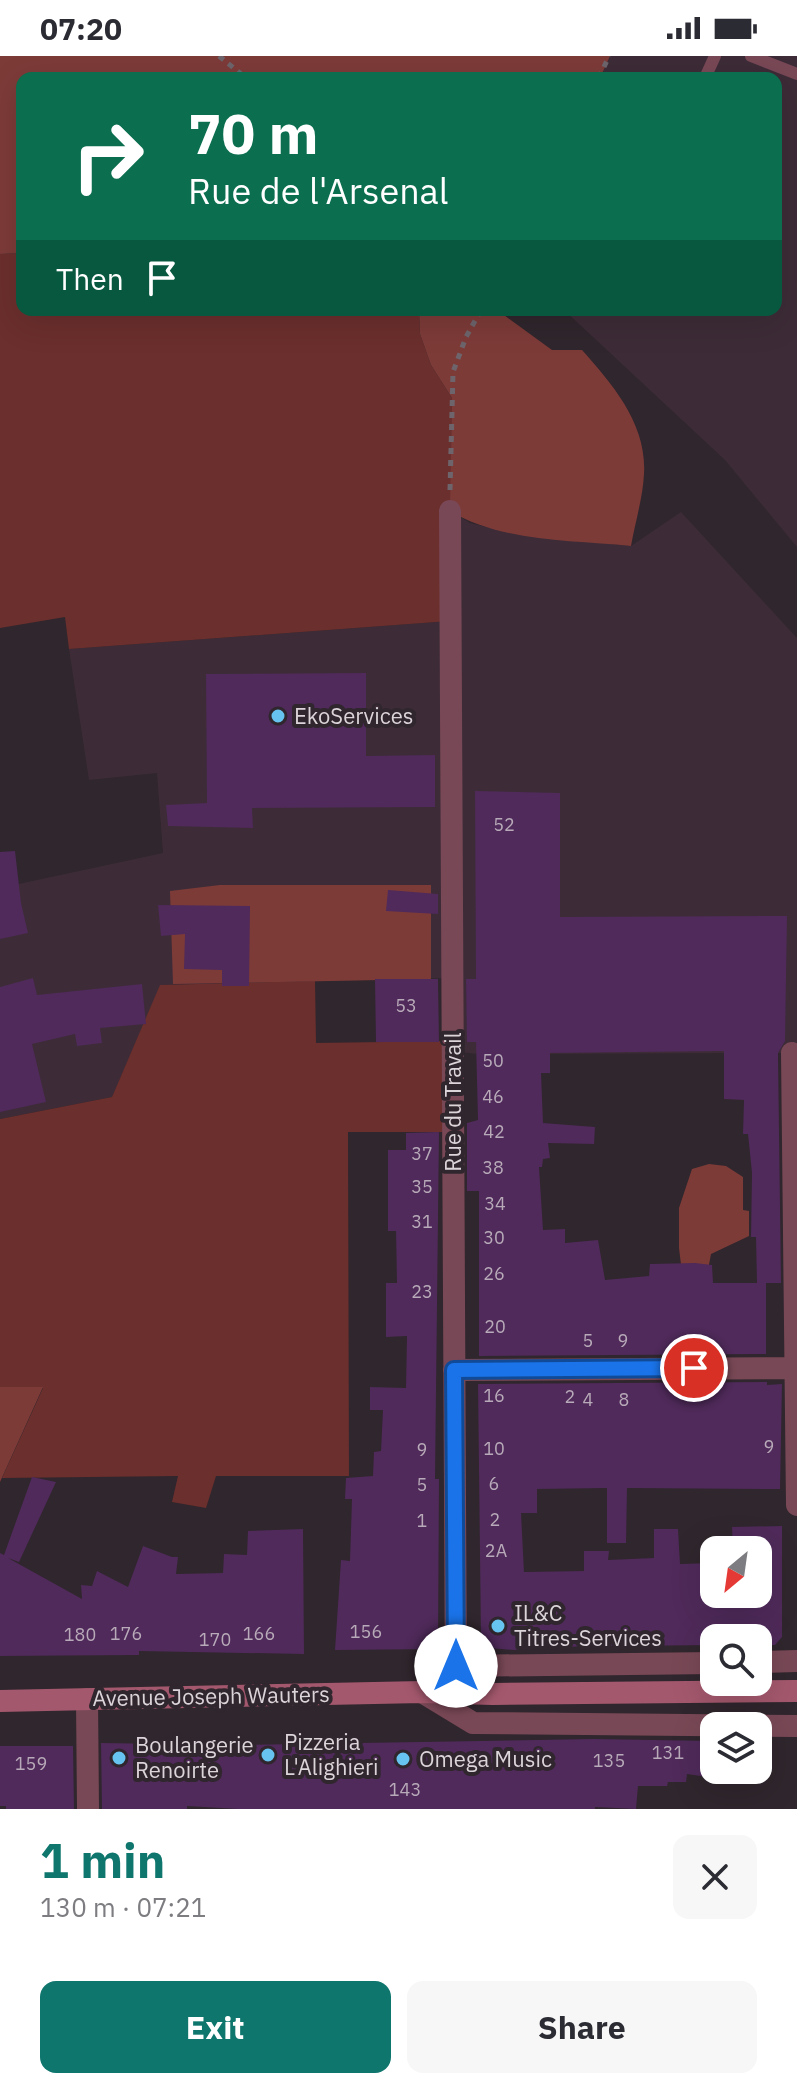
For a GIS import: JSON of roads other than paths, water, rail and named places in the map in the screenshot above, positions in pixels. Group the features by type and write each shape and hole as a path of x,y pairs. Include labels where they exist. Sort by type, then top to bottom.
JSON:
{"main road":[{"name":"Avenue Joseph Wauters","path":"0,1701 422,1692 797,1691"}],"street":[{"name":"Rue du Travail","path":"450,511 456,1693"},
{"path":"792,1053 797,1505"},
{"path":"454,1370 795,1368"},
{"path":"772,1662 797,1661"},
{"path":"456,1666 700,1663"},
{"path":"422,1692 473,1723 797,1726"},
{"path":"87,1699 88,1809"}],"lane":[{"path":"751,56 797,74"}],"place":[{"name":"EkoServices","path":"278,716"},
{"name":"IL&C Titres-Services","path":"498,1626"},
{"name":"Pizzeria L'Alighieri","path":"268,1755"},
{"name":"Boulangerie Renoirte","path":"119,1758"},
{"name":"Omega Music","path":"403,1759"}]}
